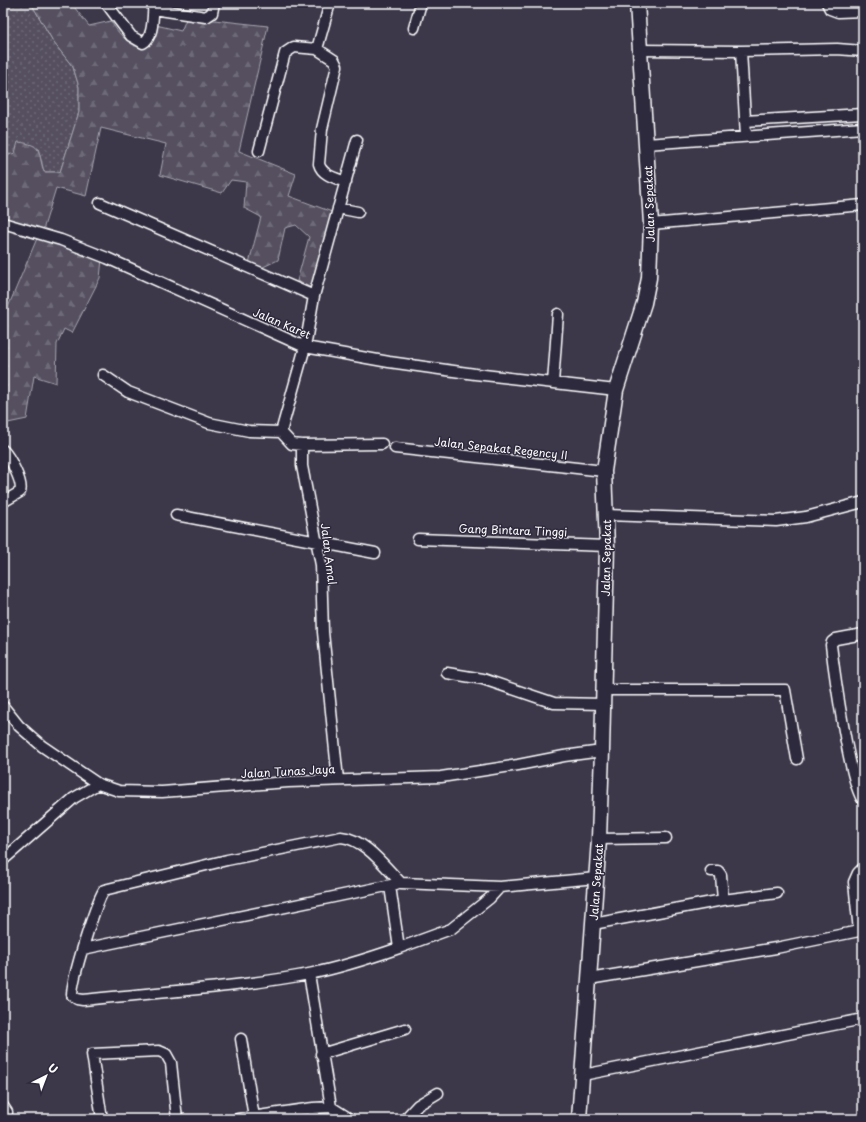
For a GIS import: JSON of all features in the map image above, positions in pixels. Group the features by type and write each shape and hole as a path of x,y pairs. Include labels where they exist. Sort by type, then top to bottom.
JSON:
{"main road":[{"name":"Jalan Sepakat","path":"579,1119 599,839 607,546 604,471 611,414 616,390 644,303 649,278 651,224 637,3"}],"street":[{"path":"106,3 132,36 141,42 146,41 150,32 153,6 206,17 212,13 214,3"},
{"path":"317,49 330,3"},
{"path":"414,28 421,3"},
{"path":"827,4 832,10 838,12 863,11"},
{"path":"259,151 285,53 294,47 317,49 334,60 337,66 322,129 319,164 327,174 346,182"},
{"path":"640,50 741,51 837,49 863,51"},
{"path":"741,51 746,136"},
{"path":"745,121 863,114"},
{"path":"646,144 863,128"},
{"path":"282,432 305,347 314,296 357,140"},
{"path":"100,203 314,296"},
{"path":"651,224 863,205"},
{"path":"338,208 358,212"},
{"name":"Jalan Karet","path":"3,223 61,240 107,258 305,347 389,362 616,390"},
{"path":"553,383 558,314"},
{"path":"103,375 128,392 209,423 249,431 282,432 292,444 382,444"},
{"name":"Jalan Amal","path":"302,445 302,466 321,565 323,632 338,780"},
{"name":"Jalan Sepakat Regency II","path":"395,448 604,471"},
{"path":"3,449 22,485 20,492 3,502"},
{"path":"606,516 776,521 806,517 863,502"},
{"path":"176,515 374,553"},
{"name":"Gang Bintara Tinggi","path":"418,539 607,546"},
{"path":"863,634 836,639 831,645 851,767 859,794 863,800"},
{"path":"447,673 483,679 554,703 603,704"},
{"path":"604,690 785,690 797,759"},
{"name":"Jalan Tunas Jaya","path":"3,706 19,726 30,736 98,784 119,791 138,792 338,780 441,777 518,766 564,756 602,751"},
{"path":"3,860 74,798 98,784"},
{"path":"401,883 361,844 350,838 341,837 227,860 106,889 99,899 72,993 74,998 80,1000 206,988 309,974 367,959 451,929 500,887"},
{"path":"599,839 666,838"},
{"path":"589,979 776,948 859,931 854,882 858,873 863,868"},
{"path":"711,870 718,871 720,874 723,900"},
{"path":"84,949 401,883 500,887 596,878"},
{"path":"390,886 399,948"},
{"path":"593,924 723,900 778,893"},
{"path":"309,974 332,1107"},
{"path":"583,1075 863,1019"},
{"path":"322,1054 406,1029"},
{"path":"241,1039 254,1117"},
{"path":"102,1119 92,1054 159,1051 166,1054 171,1063 177,1119"},
{"path":"405,1119 418,1105 438,1093"},
{"path":"3,1106 7,1112 6,1119"},
{"path":"238,1119 267,1117 313,1108 332,1107 350,1119"},
{"path":"313,1108 315,1119"}],"green space":[{"path":"10,3 31,3 54,43 73,67 79,87 79,112 60,172 44,172 38,148 3,157 3,17"},
{"path":"31,3 71,3 89,26 111,21 124,38 142,49 148,46 156,25 181,31 187,17 268,26 239,151 296,174 289,196 332,212 314,289 297,281 309,237 296,225 285,228 278,260 261,268 249,263 261,217 244,208 246,182 231,180 222,193 160,175 166,144 101,128 86,196 56,188 43,230 3,219 3,157 15,153 18,142 26,143 36,147 38,150 44,172 60,172 79,112 79,87 73,67 54,43"},
{"path":"38,236 102,259 100,278 72,333 64,329 57,344 56,383 34,376 27,419 3,424 3,319"}]}
